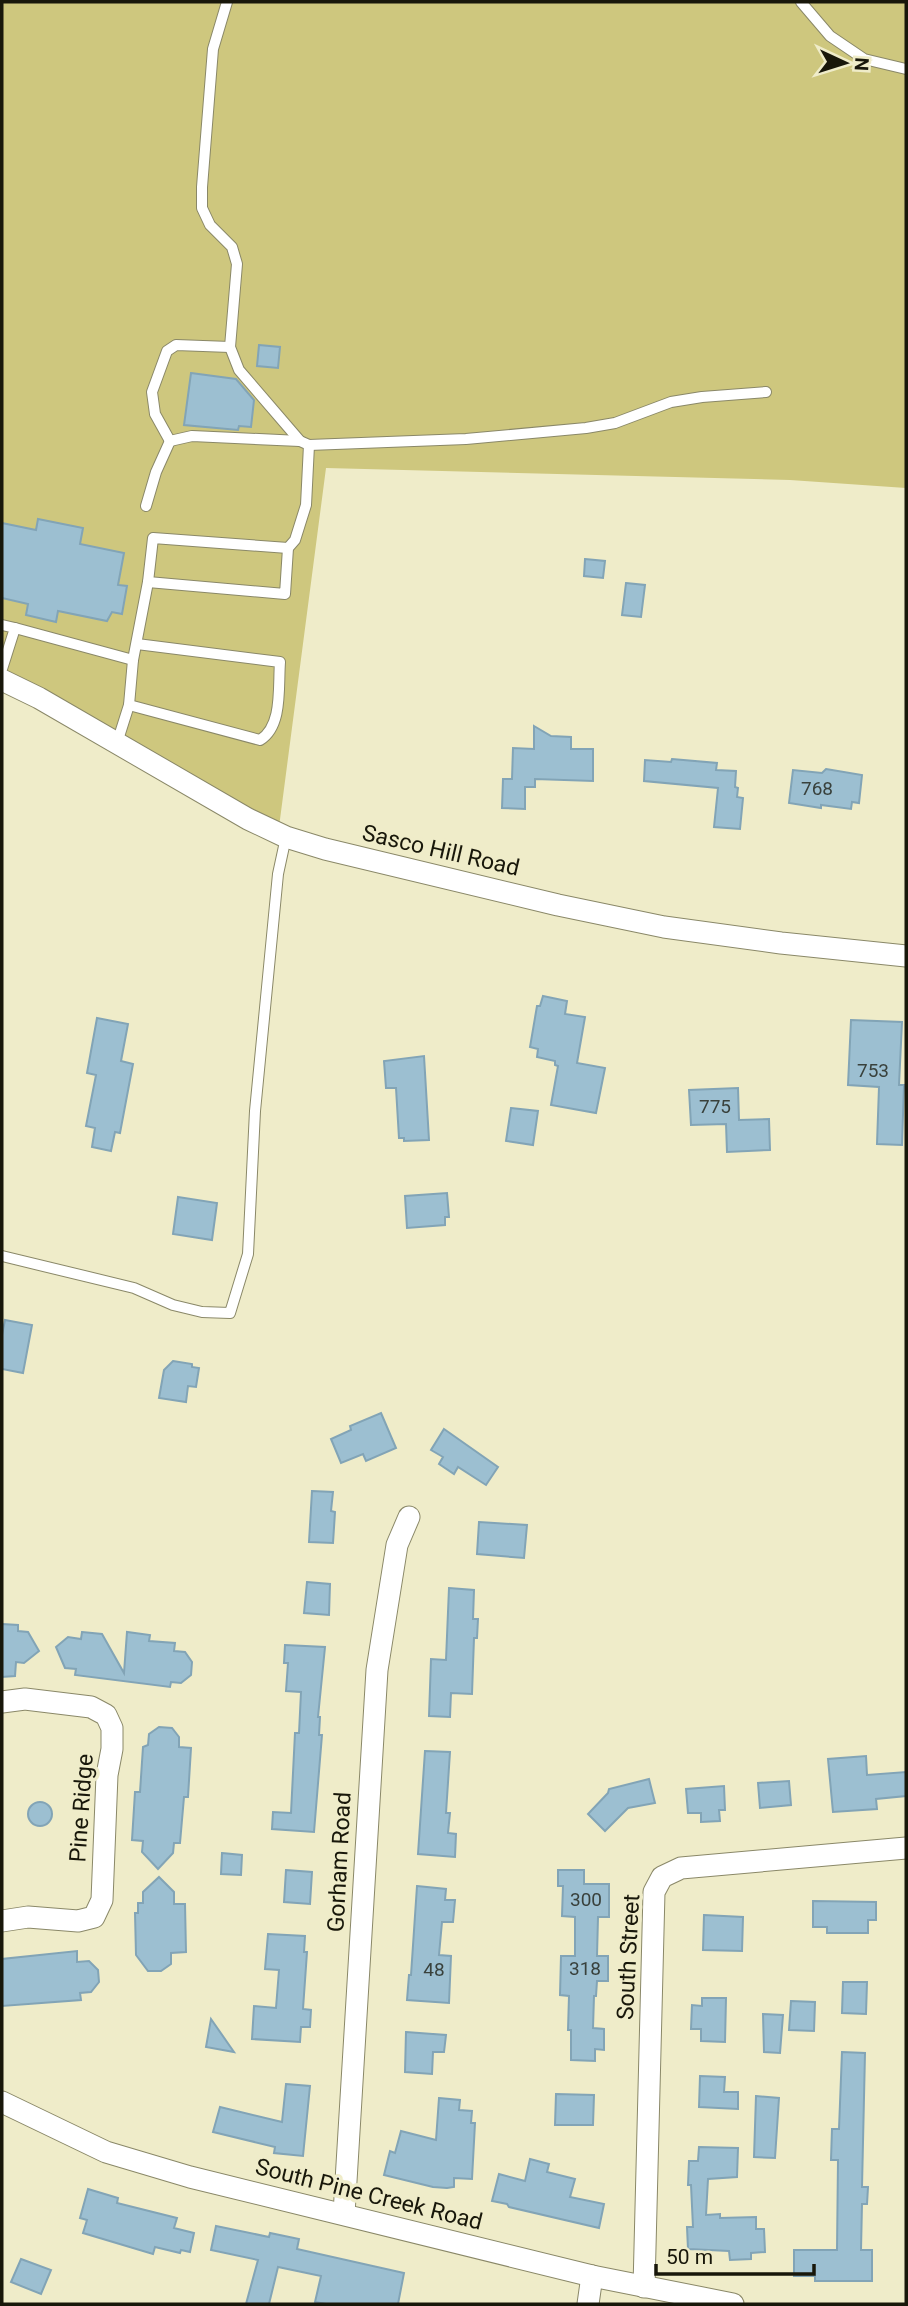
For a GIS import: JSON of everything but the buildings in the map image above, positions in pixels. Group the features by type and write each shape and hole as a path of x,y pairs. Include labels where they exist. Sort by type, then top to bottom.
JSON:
{"street":[{"name":"Sasco Hill Road","path":"2,680 39,698 248,820 325,849 664,927 906,956"},
{"name":"Gorham Road","path":"344,2214 377,1670 397,1545 409,1517"},
{"name":"Pine Ridge","path":"2,1702 25,1699 91,1707 106,1715 112,1728 112,1749 107,1775 103,1900 94,1917 78,1921 28,1917 2,1922"},
{"name":"South Street","path":"644,2287 654,1892 662,1877 681,1868 906,1848"},
{"name":"South Pine Creek Road","path":"2,2102 77,2140 136,2162 592,2276 733,2304"},
{"path":"588,2304 592,2276"}],"lane":[{"path":"148,582 285,594 288,548 295,540 306,505 305,443 239,370 230,347 237,264 232,247 210,225 202,208 213,49 227,2"},
{"path":"801,2 830,36 864,59 906,69"},
{"path":"170,441 155,414 152,392 167,351 176,345 230,347"},
{"path":"170,441 192,436 305,443 466,439 586,428 615,423 671,402 766,392"},
{"path":"146,506 156,472 170,441"},
{"path":"117,743 129,705 153,538 288,548"},
{"path":"2,625 134,660"},
{"path":"2,669 15,628"},
{"path":"129,705 260,740 269,735 276,715 280,662 137,644"},
{"path":"2,1256 134,1288 173,1305 202,1312 230,1313 248,1254 255,1111 278,874 286,836"}],"shaded area":[{"path":"2,2 906,2 906,488 790,480 326,468 279,827 41,687 2,674"}]}
